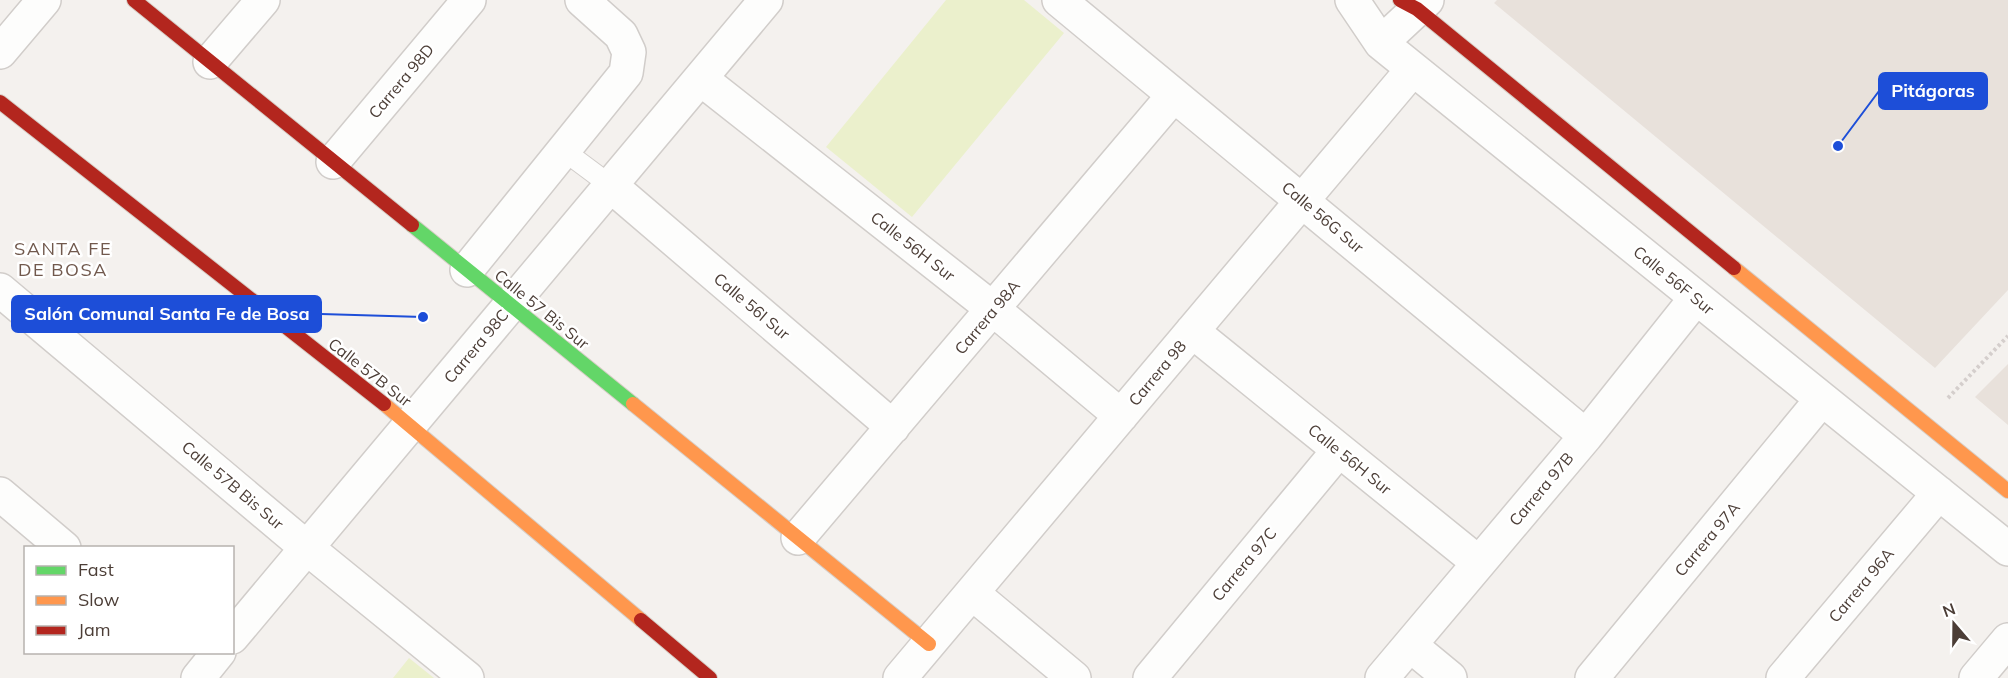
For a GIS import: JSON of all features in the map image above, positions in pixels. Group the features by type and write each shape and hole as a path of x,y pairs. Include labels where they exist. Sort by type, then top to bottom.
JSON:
{"street":[{"path":"0,52 44,0"},
{"name":"Calle 57 Bis Sur","path":"134,0 929,644"},
{"path":"210,62 263,0"},
{"name":"Carrera 98D","path":"333,162 469,0"},
{"path":"467,270 626,73 629,52 621,36 582,0"},
{"name":"Carrera 98C","path":"234,635 766,0"},
{"name":"Calle 56G Sur","path":"1059,0 1586,436"},
{"name":"Calle 56F Sur","path":"1352,0 1381,42 1413,69 2008,549"},
{"path":"1381,42 1415,3 2008,490"},
{"name":"Carrera 98","path":"900,678 1413,69"},
{"name":"Calle 56H Sur","path":"701,79 993,309 1121,416"},
{"name":"Carrera 98A","path":"798,538 1174,95"},
{"name":"Calle 57B Sur","path":"0,102 410,425 710,678"},
{"name":"Calle 56I Sur","path":"610,185 893,427"},
{"name":"Calle 57B Bis Sur","path":"0,290 307,548 467,678"},
{"name":"Carrera 97B","path":"1382,678 1586,436 1696,298"},
{"name":"Calle 56H Sur","path":"1192,331 1479,563"},
{"name":"Carrera 97A","path":"1592,678 1822,399"},
{"name":"Carrera 97C","path":"1150,678 1339,450"},
{"name":"Carrera 96A","path":"1783,678 1939,493"},
{"path":"0,494 62,546"},
{"path":"972,593 1074,678"},
{"path":"1976,678 2008,640"},
{"path":"1410,645 1450,678"}],"lane":[{"path":"563,150 610,185"}],"path":[{"path":"1925,423 2008,336"}],"shaded area":[{"path":"1497,0 2008,0 2008,290 1935,368 1494,3"},
{"path":"2008,364 2008,425 1975,397"}],"green space":[{"path":"946,0 1024,0 1064,33 912,217 826,147"},
{"path":"409,658 434,678 393,678"}],"traffic: fast":[{"path":"412,225 633,404"}],"traffic: slow":[{"path":"1734,268 2008,491"},
{"path":"384,404 641,620"},
{"path":"633,404 929,644"}],"traffic: jam":[{"path":"134,0 412,225"},
{"path":"1400,0 1417,9 1734,268"},
{"path":"0,102 384,404"},
{"path":"641,620 710,678"}],"place":[{"name":"Pitágoras","path":"1838,146"},
{"name":"Salón Comunal Santa Fe de Bosa","path":"423,317"}],"district":[{"name":"SANTA FE DE BOSA","path":"63,258"}]}
